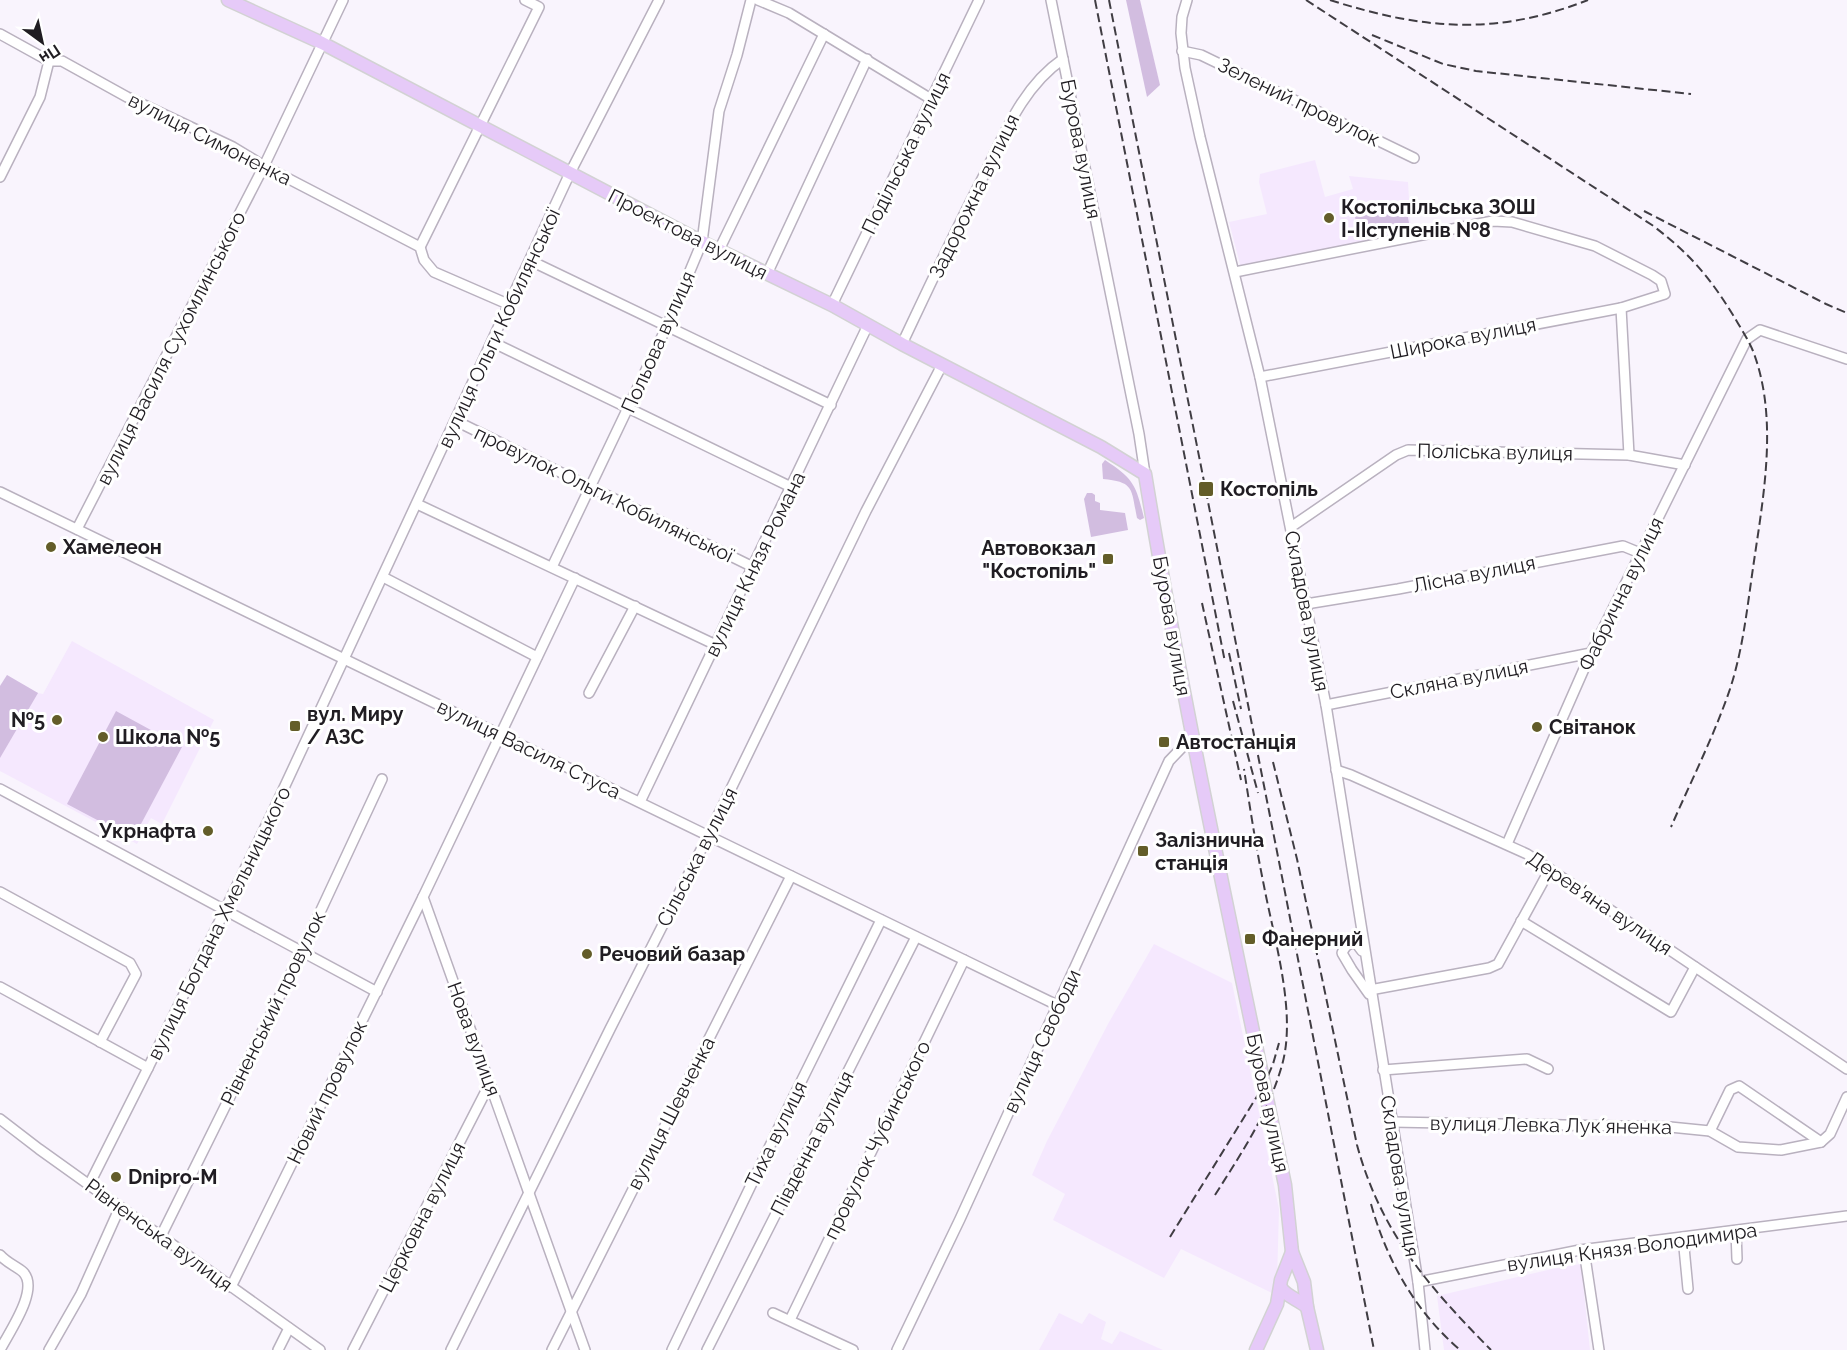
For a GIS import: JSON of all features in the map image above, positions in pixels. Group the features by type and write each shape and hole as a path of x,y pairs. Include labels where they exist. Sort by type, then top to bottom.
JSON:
{"main road":[{"name":"Проектова вулиця","path":"228,0 322,43 702,242 832,305 902,344 1101,447 1145,474"},
{"name":"Бурова вулиця","path":"1145,474 1192,737 1285,1185 1292,1252"},
{"path":"1292,1252 1303,1282 1317,1350"},
{"path":"1286,1289 1292,1252"},
{"path":"1256,1350 1293,1272 1303,1282"},
{"path":"1286,1289 1300,1293 1303,1282"},
{"path":"1286,1289 1307,1307"}],"street":[{"name":"вулиця Василя Сухомлинського","path":"77,529 264,166 343,0"},
{"path":"510,305 434,272 424,260 420,247 539,7 525,0"},
{"name":"вулиця Ольги Кобилянської","path":"345,659 570,173 658,0"},
{"name":"Польова вулиця","path":"552,567 668,326 702,242 719,111 751,0"},
{"path":"758,0 789,13 931,99"},
{"name":"Подільська вулиця","path":"832,305 979,0"},
{"name":"Бурова вулиця","path":"1051,0 1139,434 1145,474"},
{"name":"Складова вулиця","path":"1187,0 1182,17 1182,51 1200,137 1260,377 1326,705 1418,1282 1425,1350"},
{"name":"вулиця Симоненка","path":"0,34 50,61 62,61 127,97 232,147 420,247"},
{"path":"719,250 824,34"},
{"name":"Зелений провулок","path":"1182,51 1201,55 1414,158"},
{"path":"767,274 867,59"},
{"name":"Задорожна вулиця","path":"902,344 1020,103 1046,70 1063,59"},
{"path":"0,177 40,97 50,61"},
{"name":"Широка вулиця","path":"1235,273 1493,220 1512,222 1595,246 1661,281 1665,294 1621,308 1260,377"},
{"path":"531,261 831,405"},
{"path":"1621,308 1629,455"},
{"name":"вулиця Князя Романа","path":"640,802 868,325"},
{"name":"Фабрична вулиця","path":"1507,844 1591,652 1747,339 1760,330 1847,359"},
{"path":"492,342 791,487"},
{"name":"Сільська вулиця","path":"452,1350 529,1191 708,836 866,511 942,365"},
{"name":"провулок Ольги Кобилянської","path":"456,421 753,567"},
{"name":"Поліська вулиця","path":"1291,527 1396,455 1408,450 1629,455 1685,465"},
{"name":"вулиця Василя Стуса","path":"0,492 1059,1006"},
{"path":"417,504 716,645"},
{"name":"Лісна вулиця","path":"1306,604 1398,589 1623,546 1640,553"},
{"path":"383,577 537,657"},
{"path":"423,897 575,578"},
{"path":"590,693 635,606"},
{"name":"Скляна вулиця","path":"1326,705 1591,652"},
{"name":"вулиця Богдана Хмельницького","path":"89,1185 148,1068 345,659"},
{"name":"вулиця Свободи","path":"897,1350 1059,1006 1169,760 1192,737"},
{"name":"Дерев'яна вулиця","path":"1336,770 1527,854 1847,1068"},
{"name":"Рівненський провулок","path":"160,1236 302,951 382,779"},
{"path":"0,789 377,992"},
{"path":"1365,959 1362,949 1356,943 1350,943 1342,953 1344,959 1371,994 1489,968 1498,963 1550,869"},
{"name":"вулиця Шевченка","path":"552,1350 791,876"},
{"path":"0,892 130,963 136,974 100,1042"},
{"name":"Новий провулок","path":"231,1287 423,897"},
{"name":"Нова вулиця","path":"423,897 585,1350"},
{"name":"Тиха вулиця","path":"672,1350 881,920"},
{"path":"1521,921 1671,1012 1695,967"},
{"name":"Південна вулиця","path":"707,1350 916,937"},
{"name":"провулок Чубинського","path":"790,1320 964,960"},
{"path":"0,987 148,1068"},
{"name":"Складова вулиця","path":"1383,1070 1527,1059 1548,1069"},
{"name":"Церковна вулиця","path":"353,1350 490,1083"},
{"path":"1821,1142 1739,1086 1730,1090 1710,1131 1738,1148 1781,1150 1821,1142 1830,1134 1847,1097"},
{"name":"Рівненська вулиця","path":"0,1119 320,1350"},
{"name":"вулиця Левка Лукʼяненка","path":"1392,1122 1670,1127 1710,1131"},
{"path":"49,1350 81,1293 120,1207"},
{"name":"вулиця Князя Володимира","path":"1418,1282 1584,1250 1847,1216"},
{"path":"1736,1231 1737,1259"},
{"path":"1683,1237 1688,1289"},
{"path":"1584,1250 1599,1350"},
{"path":"0,1256 28,1279 29,1290 0,1350"},
{"path":"773,1313 853,1350"},
{"path":"278,1350 289,1328"}],"shaded area":[{"path":"1126,0 1140,0 1160,85 1147,97"},
{"name":"Костопільська ЗОШ І-ІІступенів №8","path":"1315,160 1325,197 1353,189 1349,176 1408,182 1411,233 1241,268 1229,222 1267,214 1259,182 1260,174"},
{"path":"1405,200 1410,229 1358,238 1354,209"},
{"path":"1105,460 1128,478 1136,490 1144,518 1140,520 1137,518 1132,494 1126,485 1103,479 1102,464"},
{"path":"1087,493 1095,495 1095,501 1100,503 1100,510 1125,513 1128,530 1091,537 1084,499"},
{"name":"Школа №5","path":"72,641 214,720 162,824 151,818 137,844 0,771 0,686 7,675 43,694"},
{"path":"7,675 38,693 0,758 0,686"},
{"path":"116,711 182,747 133,839 67,804"},
{"path":"1154,944 1232,983 1279,1209 1277,1281 1272,1293 1181,1249 1164,1278 1053,1220 1065,1194 1032,1175 1047,1141 1108,1024"},
{"path":"1581,1264 1590,1350 1444,1350 1437,1296"},
{"path":"1059,1313 1082,1324 1089,1313 1106,1322 1101,1339 1112,1344 1120,1331 1163,1350 1039,1350"}],"railway":[{"path":"1095,0 1225,662"},
{"path":"1109,0 1374,1350"},
{"path":"1306,0 1652,225 1688,255 1707,277 1733,315 1753,351 1761,377 1767,431 1761,514 1744,629 1724,707 1671,827"},
{"path":"1330,0 1397,18 1460,25 1491,24 1522,19 1554,12 1588,0"},
{"path":"1372,35 1443,64 1476,71 1691,94"},
{"path":"1644,211 1847,313"},
{"path":"1202,603 1241,780"},
{"path":"1229,653 1241,709"},
{"path":"1233,701 1258,793"},
{"path":"1273,762 1297,859 1357,1145 1367,1176 1379,1205 1410,1257 1447,1304 1491,1350"},
{"path":"1215,1195 1262,1116 1282,1065 1286,1045 1286,999 1258,857 1244,769"},
{"path":"1170,1237 1264,1085 1279,1043"},
{"path":"1371,1204 1385,1245 1405,1284 1429,1319 1460,1350"}],"place":[{"name":"Костопільська ЗОШ І-ІІступенів №8","path":"1329,218"},
{"name":"Костопіль","path":"1206,489"},
{"name":"Хамелеон","path":"51,547"},
{"name":"Автовокзал \"Костопіль\"","path":"1108,559"},
{"name":"№5","path":"57,720"},
{"name":"вул. Миру / АЗС","path":"295,726"},
{"name":"Світанок","path":"1537,727"},
{"name":"Школа №5","path":"103,737"},
{"name":"Автостанція","path":"1164,742"},
{"name":"Укрнафта","path":"208,831"},
{"name":"Залізнична станція","path":"1143,851"},
{"name":"Фанерний","path":"1250,939"},
{"name":"Речовий базар","path":"587,954"},
{"name":"Dnipro-M","path":"116,1177"}]}
